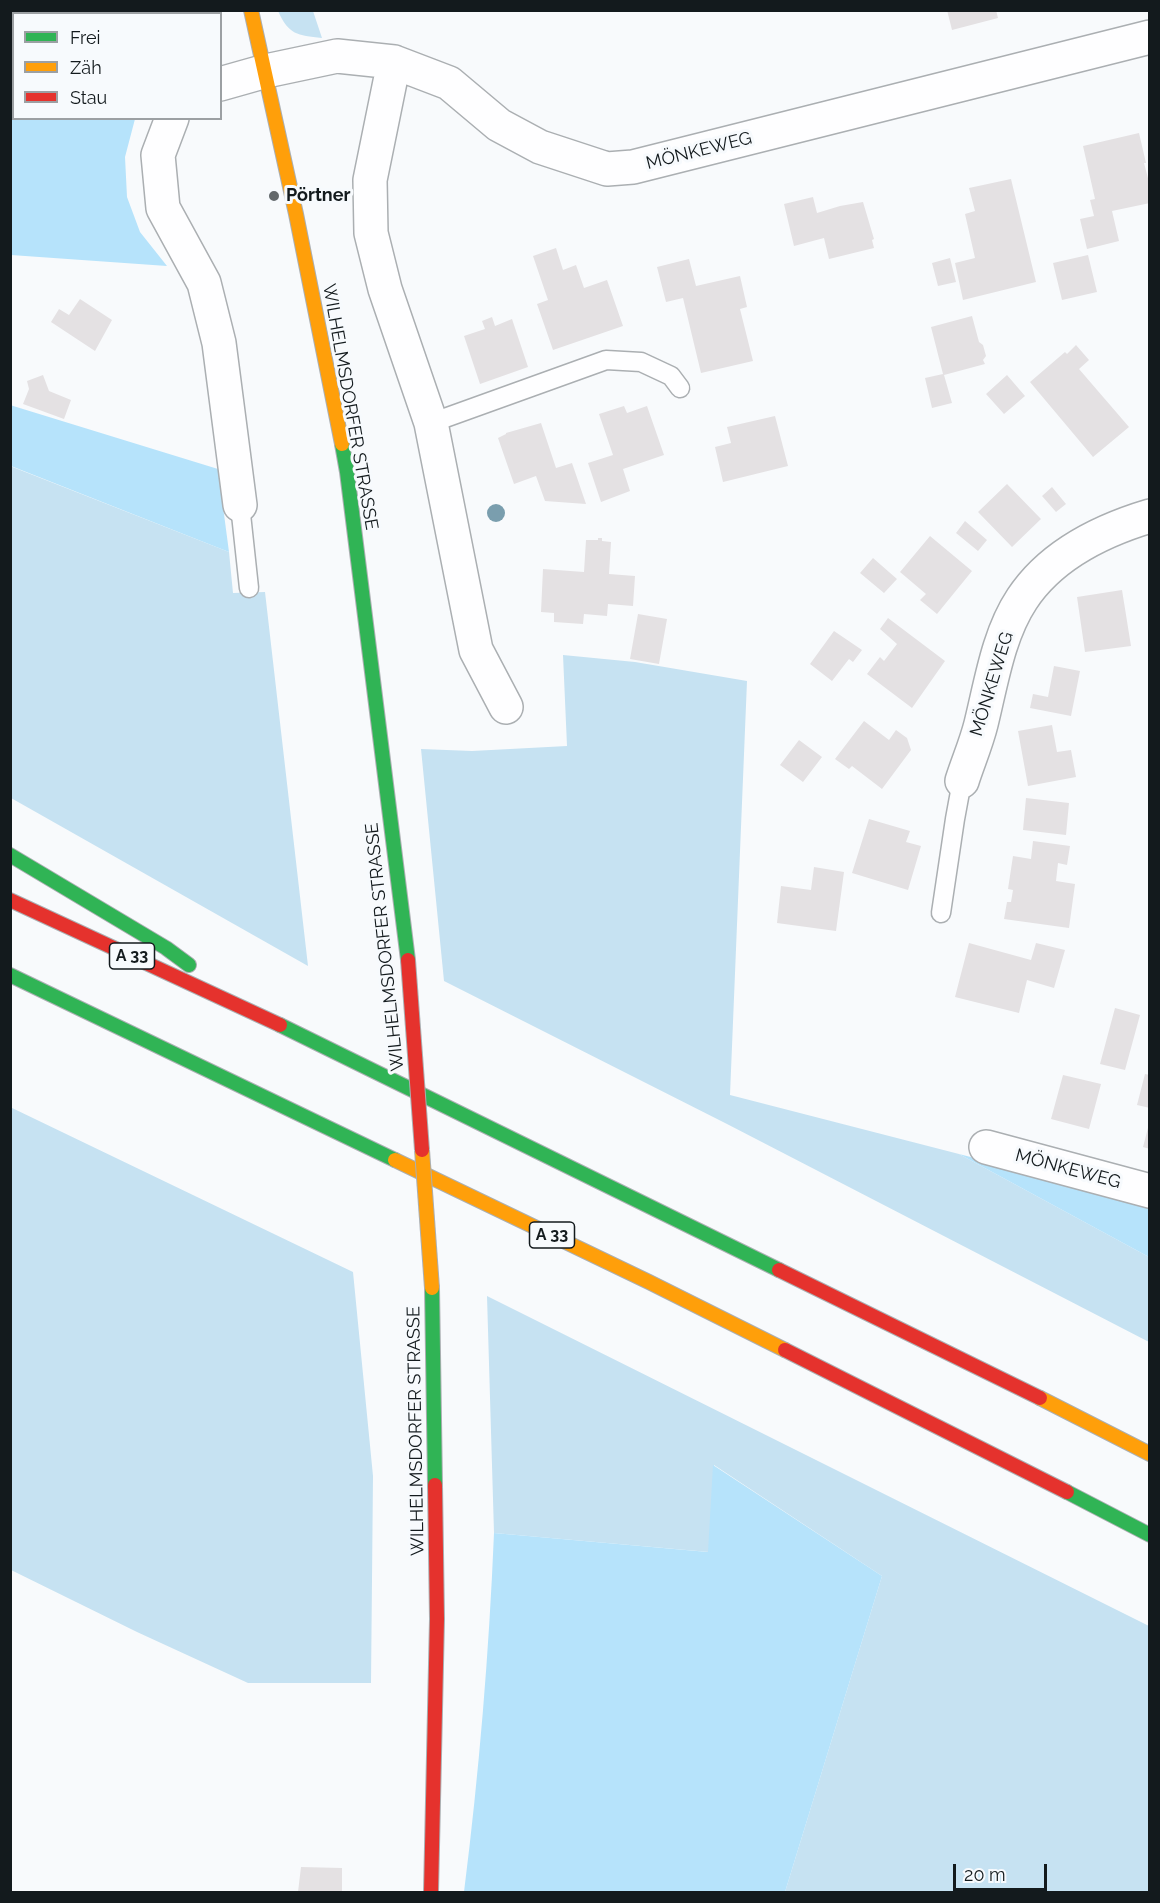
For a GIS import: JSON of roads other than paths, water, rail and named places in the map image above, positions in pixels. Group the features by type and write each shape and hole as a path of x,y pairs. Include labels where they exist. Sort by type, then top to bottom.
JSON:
{"main road":[{"name":"WILHELMSDORFER STRASSE","path":"251,10 266,71 347,472 408,960 432,1287 437,1619 431,1893"},
{"path":"10,855 166,948 253,1012"},
{"name":"A 33","path":"10,900 253,1012 1149,1454"},
{"name":"A 33","path":"10,975 649,1282 1090,1503 1149,1535"}],"street":[{"name":"MÖNKEWEG","path":"222,83 266,71 337,56 394,62 449,83 499,125 540,147 607,169 633,167 1149,37"},
{"path":"394,62 370,180 371,233 385,289 431,423 476,650 506,707"},
{"path":"171,120 158,155 163,207 204,283 207,293 219,343 240,505"},
{"name":"MÖNKEWEG","path":"962,781 980,727 999,647 1022,599 1054,562 1093,537 1149,516"},
{"name":"MÖNKEWEG","path":"986,1147 1149,1191"}],"lane":[{"path":"431,423 606,360 641,362 671,376 680,388"},
{"path":"240,505 249,588"},
{"path":"941,913 962,781"}],"place":[{"name":"Pörtner","path":"274,196"}]}
